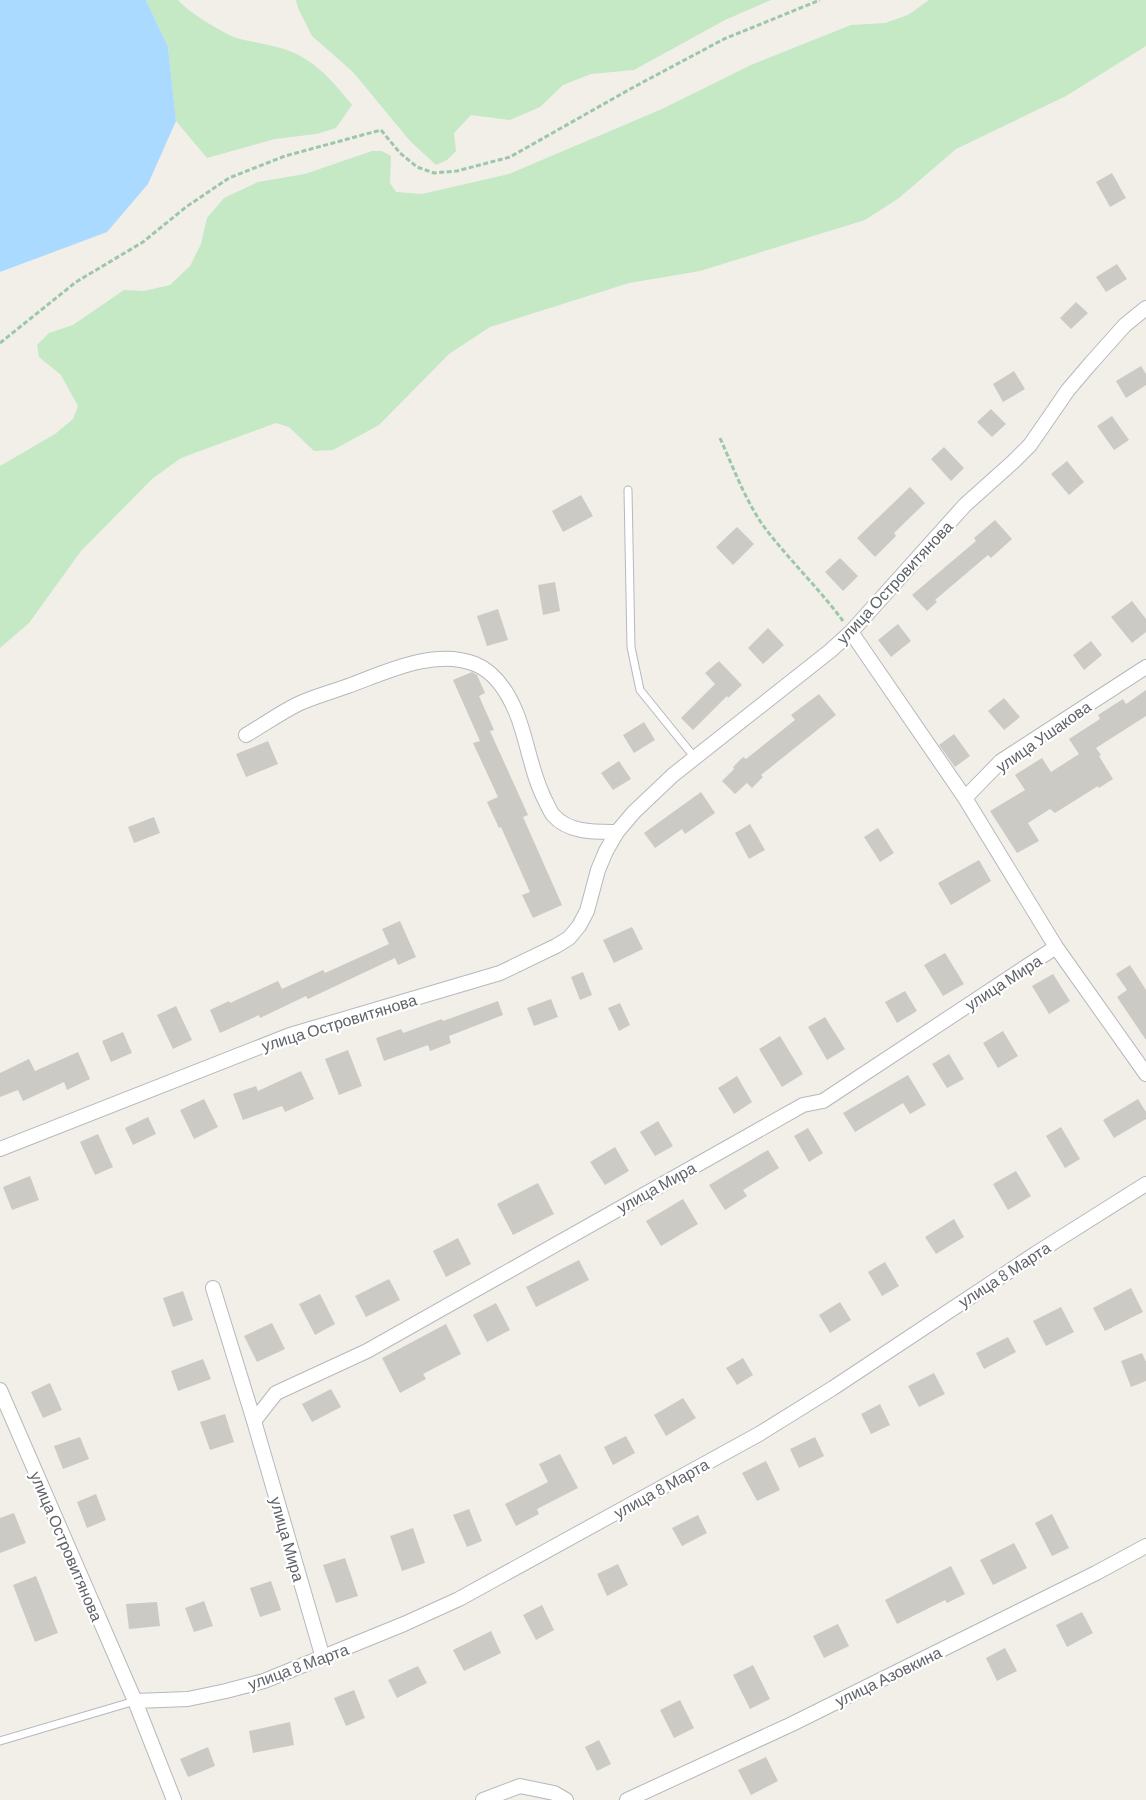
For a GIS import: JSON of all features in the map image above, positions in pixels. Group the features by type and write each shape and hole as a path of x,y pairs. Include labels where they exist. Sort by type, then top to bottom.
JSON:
{"street":[{"name":"улица Островитянова","path":"0,1149 290,1034 500,973 569,938 579,926 587,911 598,870 606,851 617,832 654,791 851,632 965,506 1030,445 1068,390 1126,325 1146,308"},
{"path":"851,632 965,798 1056,947 1146,1074"},
{"path":"246,736 298,704 403,666 430,660 462,660 476,664 489,671 507,695 516,712 540,790 553,814 567,826 590,832 617,832"},
{"name":"улица Ушакова","path":"965,798 1002,761 1146,667"},
{"name":"улица Мира","path":"254,1421 276,1393 367,1351 803,1105 823,1101 1056,947"},
{"name":"улица 8 Марта","path":"135,1701 188,1699 264,1681 404,1624 459,1599 759,1434 833,1388 1035,1254 1146,1184"},
{"name":"улица Мира","path":"213,1288 323,1658"},
{"name":"улица Островитянова","path":"0,1390 135,1701 174,1800"},
{"name":"улица Азовкина","path":"627,1800 792,1724 1087,1578 1146,1546"},
{"path":"483,1800 520,1786 554,1793 566,1800"}],"lane":[{"path":"628,490 631,647 640,690 695,758"},
{"path":"0,1741 135,1701"}],"path":[{"path":"0,343 76,282 143,242 186,207 229,178 285,156 381,130 400,153 417,167 434,173 457,171 510,157 632,88 724,39 820,0"},
{"path":"720,438 751,505 762,524 785,554 838,613 851,632"}],"green space":[{"path":"146,0 178,0 198,17 233,37 295,53 323,73 352,105 336,128 316,134 275,139 207,158 176,121 168,47"},
{"path":"296,0 771,0 725,20 634,70 591,74 563,85 540,107 510,120 471,115 454,133 456,151 447,160 436,165 410,141 353,72 312,36"},
{"path":"929,0 1146,0 1146,46 1066,96 956,149 899,198 865,220 700,271 629,283 490,327 449,354 379,425 333,450 314,451 289,427 276,423 181,458 152,479 81,551 29,623 0,648 0,466 55,434 73,419 78,406 61,375 39,357 37,345 49,333 73,325 124,290 144,291 170,285 190,266 201,244 207,218 224,198 258,182 305,174 372,151 382,151 391,156 390,183 396,192 422,194 509,174 662,109 751,65 851,25 885,23 908,15"}],"water":[{"path":"0,0 146,0 168,47 176,121 148,184 107,232 0,272"}],"building":[{"path":"1112,173 1126,198 1110,207 1096,182"},
{"path":"1117,264 1127,279 1106,292 1096,277"},
{"path":"1076,302 1088,313 1071,329 1060,318"},
{"path":"1141,366 1146,374 1146,385 1126,398 1116,381"},
{"path":"1014,371 1025,389 1003,402 993,384"},
{"path":"991,409 1006,424 992,437 977,422"},
{"path":"1112,416 1129,440 1114,450 1097,426"},
{"path":"944,447 964,468 951,481 931,459"},
{"path":"1067,461 1084,482 1069,495 1051,474"},
{"path":"910,487 925,503 894,533 896,536 875,557 857,538"},
{"path":"581,495 593,516 563,532 552,511"},
{"path":"995,520 1012,539 991,558 988,555 935,600 937,602 927,611 912,595 976,541 974,538"},
{"path":"737,527 754,544 733,565 716,547"},
{"path":"840,558 858,576 843,591 825,572"},
{"path":"555,582 560,611 543,615 538,585"},
{"path":"1132,601 1146,619 1146,632 1132,643 1111,617"},
{"path":"498,609 508,640 487,646 477,616"},
{"path":"898,624 911,641 891,657 878,640"},
{"path":"768,628 784,645 763,664 748,648"},
{"path":"1091,641 1102,655 1084,670 1073,655"},
{"path":"719,661 742,685 728,698 727,696 693,730 681,718 715,684 705,673"},
{"path":"472,672 477,675 485,693 479,696 494,730 490,731 528,815 523,817 562,905 533,918 522,895 530,892 501,827 499,828 487,802 498,797 473,743 480,741 453,680"},
{"path":"1146,690 1146,716 1096,748 1113,779 1099,788 1098,786 1055,813 1050,809 1028,823 1039,841 1017,853 990,811 1025,790 1015,775 1042,758 1051,772 1079,754 1069,739 1100,719 1098,715 1123,699 1126,704"},
{"path":"819,694 836,715 761,775 763,777 752,788 747,783 735,794 722,781 734,769 733,767 743,757 746,759 795,720 791,715"},
{"path":"1004,698 1020,717 1004,730 988,711"},
{"path":"644,722 655,740 634,753 623,735"},
{"path":"954,734 970,756 955,767 939,745"},
{"path":"268,741 278,764 246,777 236,754"},
{"path":"619,761 631,779 613,790 601,773"},
{"path":"701,792 715,813 685,834 682,829 655,848 644,833"},
{"path":"154,817 160,833 134,843 128,827"},
{"path":"750,824 765,850 749,859 735,833"},
{"path":"878,828 894,853 880,862 864,837"},
{"path":"979,860 991,881 951,905 938,883"},
{"path":"400,921 416,957 398,965 395,958 308,999 306,996 260,1018 259,1015 220,1033 210,1010 278,981 282,989 323,970 325,973 389,944 382,929"},
{"path":"632,927 643,949 614,963 603,940"},
{"path":"945,953 964,984 943,996 924,965"},
{"path":"1130,965 1146,990 1146,1040 1117,997 1127,990 1116,974"},
{"path":"583,972 592,995 580,1000 571,977"},
{"path":"1053,974 1070,1001 1049,1014 1032,986"},
{"path":"905,991 917,1011 897,1023 885,1002"},
{"path":"551,999 558,1017 534,1026 527,1008"},
{"path":"498,1001 503,1015 449,1036 451,1043 430,1051 428,1045 384,1061 376,1038 401,1029 403,1033 442,1019 443,1021"},
{"path":"620,1003 630,1025 619,1031 608,1008"},
{"path":"176,1006 192,1040 173,1049 157,1015"},
{"path":"825,1017 845,1049 827,1060 808,1027"},
{"path":"1003,1031 1018,1056 998,1068 983,1043"},
{"path":"123,1032 132,1053 111,1062 102,1041"},
{"path":"780,1036 803,1074 782,1087 759,1049"},
{"path":"348,1050 362,1086 339,1095 325,1059"},
{"path":"78,1052 90,1079 67,1090 64,1082 23,1101 18,1090 0,1097 0,1073 29,1059 35,1071"},
{"path":"949,1054 964,1079 947,1088 932,1064"},
{"path":"301,1071 314,1099 285,1112 282,1106 243,1120 233,1094 256,1086 258,1091"},
{"path":"908,1075 926,1105 910,1114 903,1103 855,1132 843,1113"},
{"path":"737,1076 752,1102 734,1114 718,1088"},
{"path":"204,1099 218,1127 194,1139 180,1110"},
{"path":"1138,1099 1146,1112 1146,1119 1114,1138 1103,1120"},
{"path":"148,1117 156,1134 133,1145 125,1128"},
{"path":"658,1121 673,1146 655,1156 640,1132"},
{"path":"1061,1127 1080,1159 1065,1168 1046,1136"},
{"path":"808,1128 823,1153 809,1162 794,1136"},
{"path":"98,1134 113,1167 95,1175 80,1142"},
{"path":"615,1147 629,1171 605,1185 590,1162"},
{"path":"768,1150 779,1168 743,1190 747,1196 725,1210 709,1185"},
{"path":"1016,1171 1031,1196 1008,1210 993,1184"},
{"path":"30,1176 39,1200 12,1210 3,1187"},
{"path":"538,1183 554,1214 513,1235 497,1204"},
{"path":"683,1199 698,1224 661,1246 646,1221"},
{"path":"954,1219 964,1237 936,1254 925,1237"},
{"path":"458,1238 471,1264 446,1277 433,1251"},
{"path":"579,1260 589,1280 536,1307 526,1287"},
{"path":"885,1262 899,1286 882,1296 868,1272"},
{"path":"389,1279 400,1300 366,1317 355,1296"},
{"path":"1131,1288 1143,1312 1105,1331 1093,1308"},
{"path":"183,1291 193,1320 173,1327 163,1298"},
{"path":"320,1294 335,1324 315,1335 299,1304"},
{"path":"840,1302 851,1320 830,1333 819,1315"},
{"path":"496,1303 510,1330 487,1342 473,1315"},
{"path":"1061,1307 1074,1332 1046,1346 1033,1321"},
{"path":"272,1323 285,1349 257,1362 244,1336"},
{"path":"446,1324 461,1354 423,1374 426,1379 400,1393 382,1358"},
{"path":"1008,1337 1016,1352 984,1369 976,1353"},
{"path":"1142,1353 1146,1362 1146,1381 1131,1387 1121,1361"},
{"path":"743,1358 753,1375 737,1385 726,1368"},
{"path":"203,1359 211,1379 178,1391 171,1371"},
{"path":"934,1373 945,1394 919,1407 908,1386"},
{"path":"50,1383 62,1410 43,1418 31,1392"},
{"path":"331,1389 341,1407 312,1422 302,1404"},
{"path":"683,1398 696,1418 666,1436 654,1415"},
{"path":"880,1404 890,1425 871,1434 861,1414"},
{"path":"225,1414 234,1442 210,1450 200,1422"},
{"path":"626,1436 635,1453 613,1465 604,1447"},
{"path":"80,1437 89,1459 63,1469 54,1446"},
{"path":"815,1437 824,1456 799,1468 790,1449"},
{"path":"560,1454 578,1488 537,1509 539,1514 516,1526 505,1504 548,1482 539,1464"},
{"path":"766,1461 780,1490 757,1501 742,1473"},
{"path":"96,1494 106,1520 87,1528 77,1502"},
{"path":"469,1509 482,1541 467,1547 453,1515"},
{"path":"14,1513 26,1543 0,1553 0,1518"},
{"path":"1052,1514 1069,1548 1052,1556 1035,1523"},
{"path":"698,1515 707,1533 682,1546 672,1528"},
{"path":"413,1528 425,1563 402,1571 390,1536"},
{"path":"1014,1543 1027,1568 993,1585 980,1560"},
{"path":"345,1558 358,1596 336,1603 323,1565"},
{"path":"618,1564 628,1585 607,1596 597,1574"},
{"path":"951,1566 965,1594 947,1603 945,1600 897,1624 885,1600"},
{"path":"36,1576 58,1633 35,1642 13,1585"},
{"path":"271,1581 281,1610 260,1617 250,1588"},
{"path":"204,1601 213,1626 194,1632 185,1608"},
{"path":"157,1602 160,1626 129,1629 126,1604"},
{"path":"542,1605 554,1630 536,1640 523,1615"},
{"path":"1082,1612 1093,1633 1067,1647 1056,1625"},
{"path":"838,1624 849,1646 824,1658 813,1636"},
{"path":"491,1631 501,1653 464,1671 453,1650"},
{"path":"1005,1648 1017,1671 997,1681 986,1658"},
{"path":"753,1665 770,1699 750,1709 733,1675"},
{"path":"418,1666 427,1683 397,1698 388,1680"},
{"path":"354,1690 365,1718 346,1726 334,1698"},
{"path":"680,1700 694,1728 674,1738 660,1710"},
{"path":"290,1722 294,1745 253,1753 249,1731"},
{"path":"599,1740 611,1764 597,1771 585,1747"},
{"path":"208,1747 215,1766 188,1777 180,1759"},
{"path":"766,1757 778,1781 751,1795 738,1770"}]}
